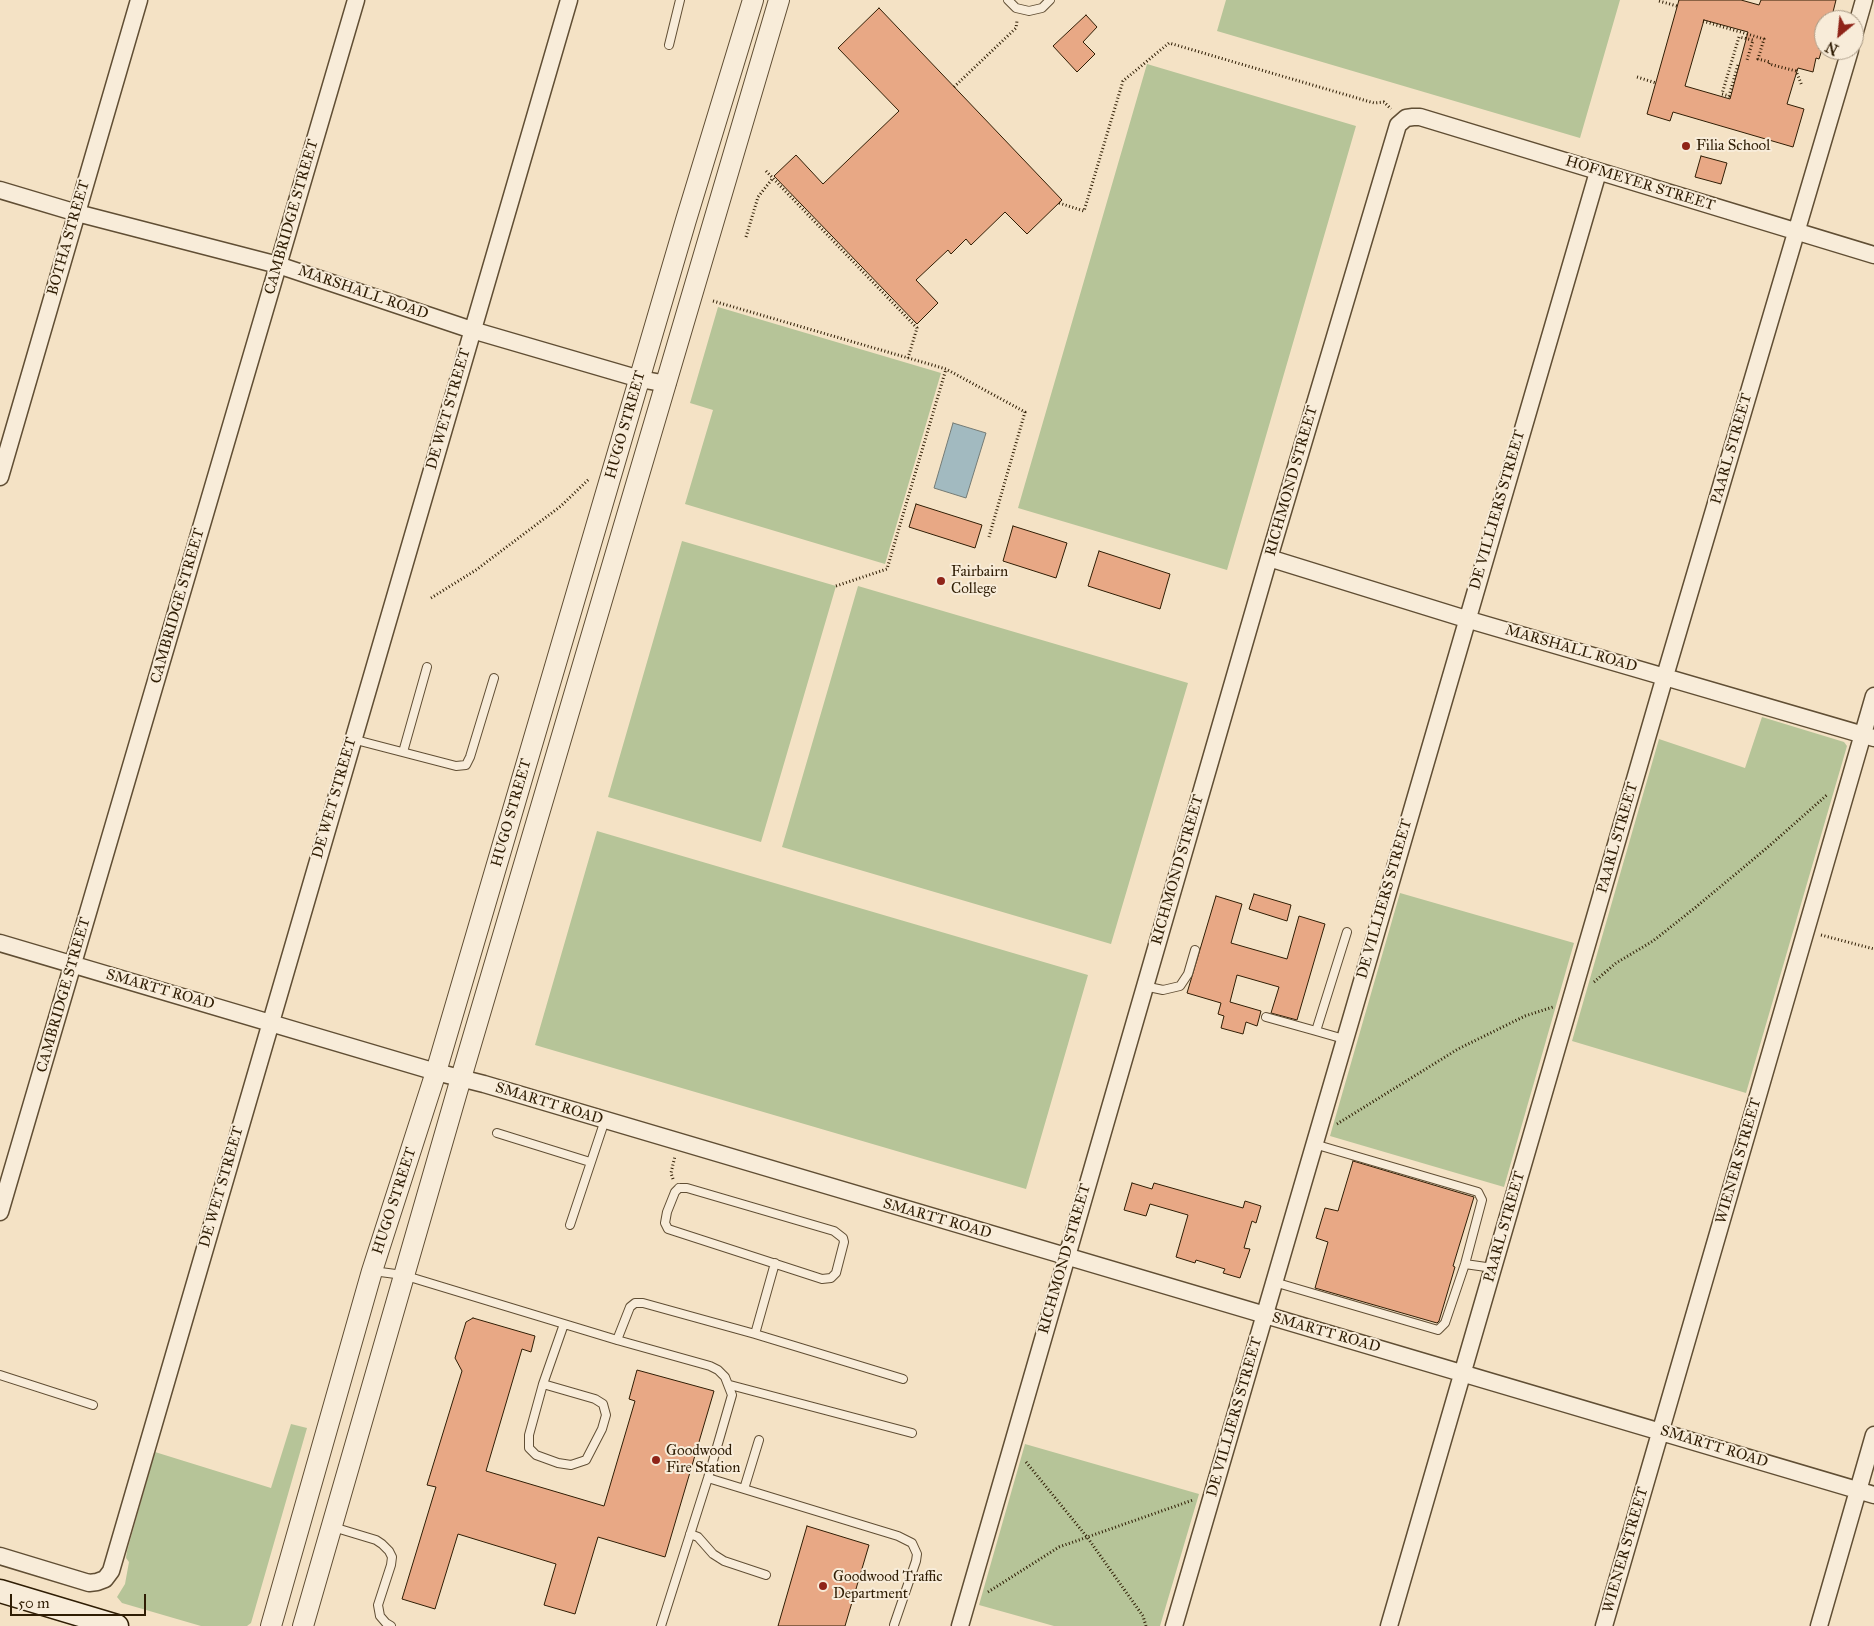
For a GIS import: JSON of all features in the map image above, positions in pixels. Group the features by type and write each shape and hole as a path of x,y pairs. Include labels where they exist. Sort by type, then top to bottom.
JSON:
{"main road":[{"path":"0,1591 117,1626"}],"street":[{"name":"BOTHA STREET","path":"0,477 138,0"},
{"name":"CAMBRIDGE STREET","path":"0,1212 356,0"},
{"name":"DE WET STREET","path":"0,1556 89,1582 105,1579 111,1571 569,0"},
{"name":"HUGO STREET","path":"303,1626 403,1275 667,384 699,223 752,0"},
{"name":"HUGO STREET","path":"271,1626 372,1271 436,1072 640,379 699,223 779,0"},
{"name":"PAARL STREET","path":"1389,1626 1665,676 1847,60"},
{"name":"HOFMEYER STREET","path":"1404,119 1413,116 1420,118 1874,255"},
{"name":"RICHMOND STREET","path":"960,1626 1269,558 1396,128 1404,119"},
{"name":"DE VILLIERS STREET","path":"1174,1626 1466,619 1598,172"},
{"name":"MARSHALL ROAD","path":"0,190 77,213 278,265 472,330 640,379 667,384"},
{"name":"MARSHALL ROAD","path":"1269,558 1466,619 1868,736"},
{"name":"WIENER STREET","path":"1604,1626 1847,787 1868,736 1874,696"},
{"name":"SMARTT ROAD","path":"0,944 605,1120 1874,1495"},
{"path":"340,1386 370,1395"},
{"path":"1818,1626 1874,1435"}],"lane":[{"path":"669,44 680,0"},
{"path":"1008,0 1016,8 1028,12 1042,8 1050,0"},
{"path":"403,752 427,667"},
{"path":"352,739 456,766 466,765 494,678"},
{"path":"1316,1031 1347,932"},
{"path":"1144,986 1163,990 1180,986 1188,974 1195,950"},
{"path":"1266,1017 1344,1039"},
{"path":"570,1225 605,1120"},
{"path":"496,1133 590,1162"},
{"path":"1274,1282 1438,1330 1444,1326 1465,1264 1482,1200 1478,1192 1314,1144"},
{"path":"679,1188 687,1188 839,1234 844,1242 835,1275 828,1279 822,1279 668,1229 665,1223 667,1212 675,1192 679,1188"},
{"path":"755,1334 775,1264"},
{"path":"1465,1264 1493,1268"},
{"path":"372,1271 403,1275 617,1340 710,1366 718,1370 725,1377 730,1385 732,1395 661,1626"},
{"path":"617,1340 630,1308 635,1303 643,1303 755,1334 903,1379"},
{"path":"543,1384 595,1399 603,1404 606,1415 602,1429 586,1460 571,1465 558,1463 536,1455 529,1448 529,1435 543,1384 564,1324"},
{"path":"0,1374 93,1405"},
{"path":"730,1385 912,1433"},
{"path":"744,1489 759,1440"},
{"path":"708,1478 898,1536 912,1543 917,1554 916,1561 894,1625"},
{"path":"332,1527 376,1540 389,1551 392,1557 391,1565 378,1606 380,1616 391,1626"},
{"path":"690,1534 698,1537 713,1554 724,1561 766,1575"}],"path":[{"path":"1659,1 1677,6"},
{"path":"954,87 1016,28 1018,22 1012,20"},
{"path":"1703,22 1764,39 1758,59 1796,72 1802,86"},
{"path":"1730,67 1738,67 1729,96 1722,94 1730,67 1739,37 1753,40 1747,60"},
{"path":"1059,203 1084,210 1123,81 1169,43 1374,103 1384,102 1404,119"},
{"path":"1637,78 1656,83"},
{"path":"766,171 917,328 908,358"},
{"path":"746,237 758,197 773,178"},
{"path":"713,300 946,369 1025,412 988,537"},
{"path":"836,586 887,569 946,369"},
{"path":"431,598 476,570 561,506 593,475"},
{"path":"1319,1128 1338,1124 1458,1049 1524,1016 1570,1002 1616,963 1653,941 1696,907 1768,847 1826,794 1847,787"},
{"path":"1806,931 1874,949"},
{"path":"679,1143 670,1174 679,1188"},
{"path":"1022,1458 1086,1537 1143,1616 1146,1626"},
{"path":"981,1597 1059,1547 1196,1499"}],"green space":[{"path":"1226,0 1620,0 1580,138 1217,31"},
{"path":"1147,64 1356,126 1227,570 1018,508"},
{"path":"718,307 941,373 885,564 685,504 713,410 690,403"},
{"path":"682,541 836,586 761,842 608,797"},
{"path":"858,586 1188,683 1111,944 782,847"},
{"path":"1762,717 1844,742 1847,746 1746,1093 1572,1041 1659,739 1745,768"},
{"path":"597,831 1088,975 1026,1189 535,1045"},
{"path":"1400,893 1574,943 1504,1187 1330,1136"},
{"path":"291,1424 307,1428 251,1623 247,1626 201,1626 122,1603 117,1597 125,1584 129,1562 126,1558 127,1551 155,1452 271,1488"},
{"path":"1025,1444 1199,1494 1160,1626 1054,1626 979,1605"}],"water":[{"path":"953,423 986,433 966,498 934,488"}],"building":[{"path":"1679,0 1741,0 1759,5 1761,0 1836,0 1834,10 1814,10 1814,60 1816,60 1813,72 1798,68 1787,104 1804,109 1793,147 1673,112 1670,121 1647,114","holes":["1704,20 1748,32 1730,99 1685,86"]},
{"path":"879,8 1062,200 1027,234 1005,212 971,245 966,239 951,254 948,250 916,280 938,303 917,324 774,176 796,155 823,184 899,111 838,48"},
{"path":"1086,15 1097,27 1083,42 1095,54 1077,72 1053,46"},
{"path":"1701,156 1727,163 1721,184 1695,177"},
{"path":"916,504 982,525 975,548 909,527"},
{"path":"1013,526 1067,543 1056,578 1003,561"},
{"path":"1099,551 1170,574 1160,609 1088,586"},
{"path":"1254,894 1291,905 1287,921 1249,909"},
{"path":"1216,896 1242,904 1231,943 1287,959 1299,916 1325,924 1297,1020 1271,1013 1279,987 1237,975 1230,1002 1261,1011 1257,1026 1246,1022 1243,1034 1221,1028 1224,1016 1218,1014 1221,1003 1187,993"},
{"path":"1353,1161 1474,1197 1437,1323 1315,1288 1328,1242 1316,1238 1325,1208 1338,1211"},
{"path":"1132,1183 1152,1189 1154,1183 1243,1208 1245,1201 1261,1206 1256,1223 1252,1221 1244,1248 1250,1249 1240,1278 1223,1273 1225,1269 1196,1260 1195,1263 1176,1257 1188,1215 1150,1204 1146,1216 1124,1210"},
{"name":"Goodwood Fire Station","path":"473,1318 535,1336 531,1352 522,1349 486,1471 604,1506 635,1401 629,1399 637,1370 714,1391 665,1557 598,1537 575,1614 544,1605 556,1564 458,1534 435,1609 402,1599 436,1487 427,1485 462,1371 455,1358 466,1322"},
{"name":"Goodwood Traffic Department","path":"807,1526 869,1545 845,1626 778,1626"}],"place":[{"name":"Filia School","path":"1686,146"},
{"name":"Fairbairn College","path":"941,581"},
{"name":"Goodwood Fire Station","path":"656,1460"},
{"name":"Goodwood Traffic Department","path":"823,1586"}]}
